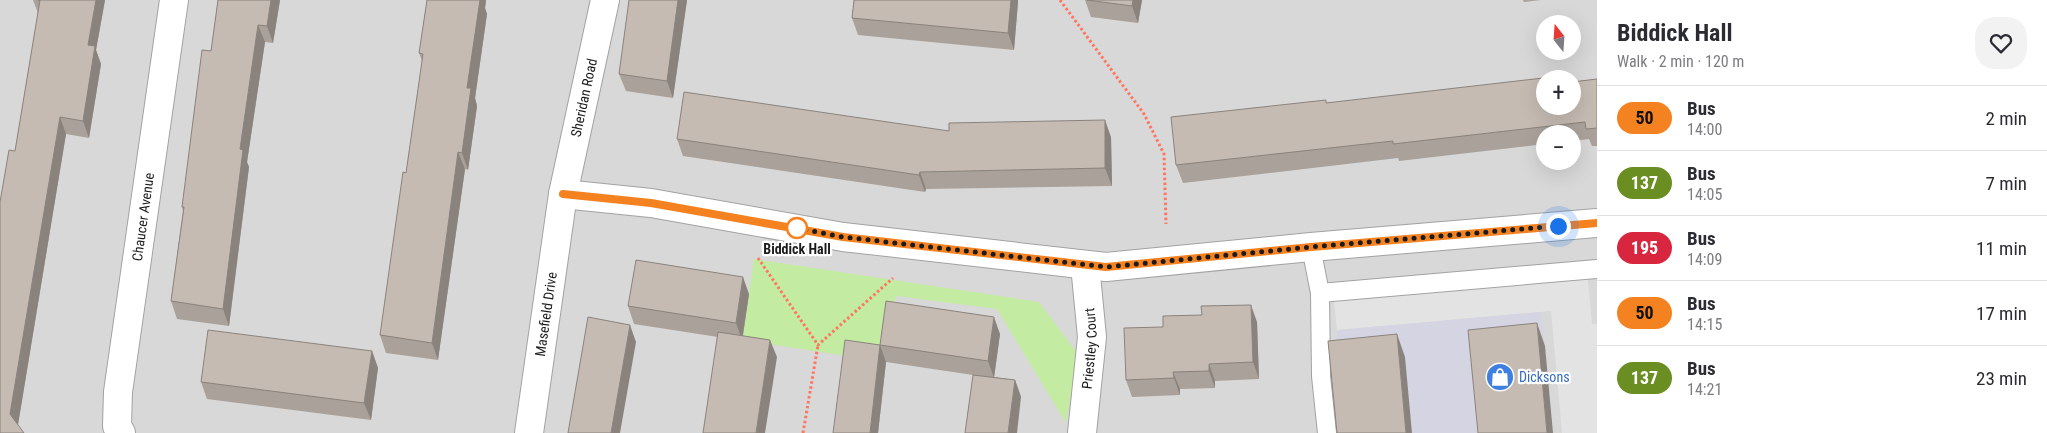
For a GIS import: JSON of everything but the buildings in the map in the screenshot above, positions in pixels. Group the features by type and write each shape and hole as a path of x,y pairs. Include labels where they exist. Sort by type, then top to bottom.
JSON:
{"street":[{"name":"Chaucer Avenue","path":"121,433 117,426 118,392 174,0"},
{"name":"Sheridan Road","path":"563,194 605,0"},
{"path":"563,194 651,203 843,237 1106,267 1311,247 1597,223"},
{"name":"Masefield Drive","path":"529,433 563,194"},
{"name":"Priestley Court","path":"1082,433 1092,337 1085,265"}],"lane":[{"path":"1311,247 1320,293 1321,376 1328,433"},
{"path":"1320,293 1597,270"}],"path":[{"path":"1060,0 1144,114 1164,154 1168,262"},
{"path":"729,217 818,345"},
{"path":"803,433 818,345 929,246"}],"shaded area":[{"path":"0,0 1597,0 1597,433 0,433"},
{"path":"1587,270 1592,324 1597,324 1597,433 1562,433 1551,311 1337,330 1333,292"},
{"path":"1541,312 1545,346 1484,433 1412,433 1405,357 1336,363 1337,330"}],"green space":[{"path":"754,259 1039,302 1078,354 1066,423 997,309 896,296 886,362 742,340"}],"bus line":[{"name":"50","path":"563,194 651,203 843,237 1106,267 1311,247 1597,223"}],"place":[{"name":"Biddick Hall","path":"797,228"},
{"name":"Dicksons","path":"1500,377"}],"route":[{"path":"797,228 843,237 1106,267 1558,226"}]}
